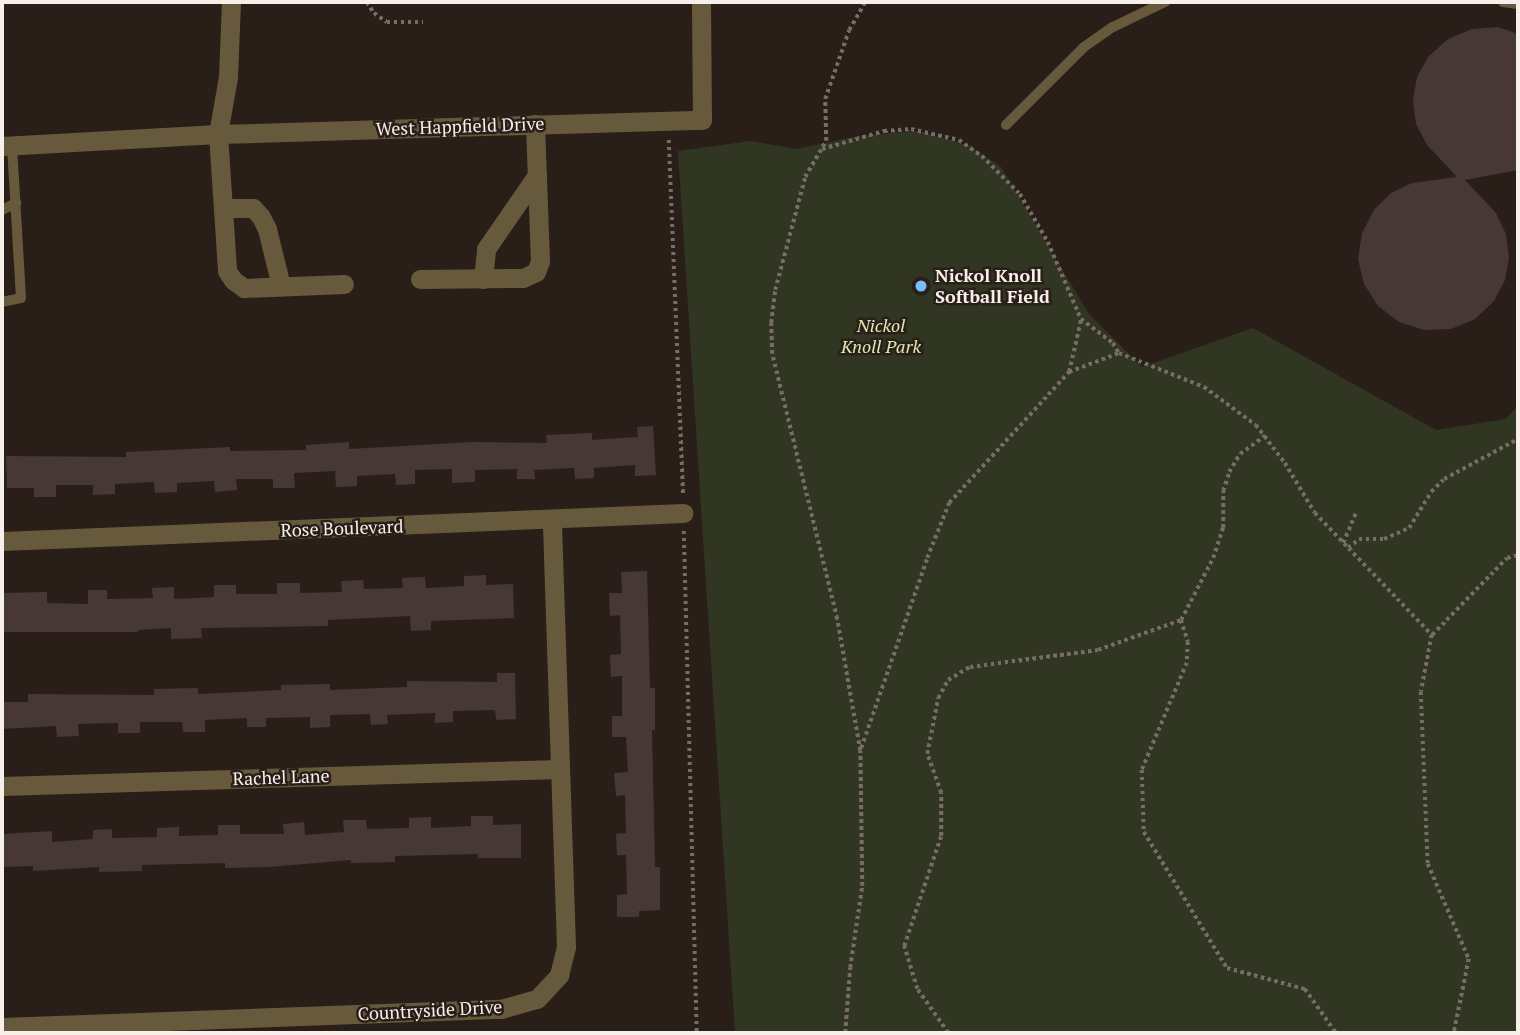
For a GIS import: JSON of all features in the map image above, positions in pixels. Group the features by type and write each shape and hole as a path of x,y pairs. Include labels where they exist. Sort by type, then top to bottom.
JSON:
{"street":[{"path":"231,2 228,77 218,134 227,271 233,280 244,288 344,285"},
{"name":"West Happfield Drive","path":"7,145 218,134 702,120 701,2"},
{"path":"420,279 523,278 536,272 540,261 535,124"},
{"path":"483,279 486,249 537,176"},
{"path":"223,208 253,208 261,217 267,229 281,286"},
{"name":"Rose Boulevard","path":"2,541 683,513"},
{"name":"Countryside Drive","path":"2,1027 501,1009 537,999 559,975 566,947 552,520"},
{"name":"Rachel Lane","path":"2,786 560,769"}],"lane":[{"path":"1006,125 1084,47 1113,27 1165,2"},
{"path":"1503,2 1518,4"},
{"path":"2,302 21,298 16,203 7,145"},
{"path":"2,209 16,203"}],"path":[{"path":"367,2 374,13 387,22 423,22"},
{"path":"845,1033 850,968 862,886 860,751 837,619 772,354 771,323 775,289 805,177 826,141 825,99 849,30 865,2"},
{"path":"667,121 672,151 697,1033"},
{"path":"822,149 884,131 911,129 938,133 959,140 992,166 1020,194 1048,242 1081,319 1113,343 1119,353 1204,387 1235,407 1265,436 1315,513 1432,635"},
{"path":"1069,372 1081,319"},
{"path":"860,751 927,558 949,503 1069,372 1119,353"},
{"path":"948,1033 917,989 904,946 941,836 941,793 927,754 938,698 948,680 970,667 1098,650 1181,620 1213,558 1223,528 1223,491 1229,472 1240,454 1265,436"},
{"path":"1348,548 1359,540 1384,539 1409,528 1431,492 1444,479 1518,439"},
{"path":"1343,543 1356,513"},
{"path":"1454,1033 1469,959 1429,864 1421,692 1432,635 1507,558 1518,555"},
{"path":"1181,620 1188,642 1186,663 1142,770 1144,832 1227,968 1305,989 1336,1033"}],"green space":[{"name":"Nickol Knoll Park","path":"918,131 970,146 1001,167 1089,314 1142,367 1253,328 1436,430 1506,419 1518,405 1518,1033 735,1033 678,151 751,141 796,149 859,136"}],"building":[{"path":"1498,27 1518,34 1518,170 1465,180 1496,213 1506,234 1509,257 1505,280 1494,301 1475,319 1451,329 1424,330 1399,322 1378,306 1364,284 1358,259 1362,233 1374,210 1391,193 1412,183 1457,177 1427,145 1416,124 1413,100 1417,77 1428,57 1448,39 1472,29"},
{"path":"653,426 656,475 635,476 635,465 594,468 594,478 575,479 574,468 534,470 535,479 517,479 517,469 475,470 475,482 452,483 452,469 415,470 415,484 396,485 395,474 357,476 357,486 336,487 335,471 294,473 295,488 273,488 273,479 236,479 237,490 215,492 214,481 177,483 177,492 155,493 154,482 115,484 115,494 93,495 93,485 56,485 56,497 34,497 34,488 7,488 6,456 126,457 126,452 230,447 230,451 306,450 306,445 349,442 349,449 473,442 547,443 546,435 592,433 592,440 638,437 637,427"},
{"path":"647,571 650,688 655,688 655,730 652,730 655,867 660,867 660,910 639,911 639,917 617,917 617,895 627,894 626,855 617,855 616,834 626,833 625,795 616,796 614,773 628,772 626,737 612,737 612,716 622,716 622,676 611,677 610,655 621,654 620,615 610,616 609,593 622,593 621,572"},
{"path":"486,575 486,585 513,584 514,618 431,621 431,630 411,631 410,616 328,620 328,626 201,628 202,638 171,639 171,628 138,632 2,632 2,593 47,592 47,603 88,604 88,590 107,590 107,599 153,598 152,588 174,587 174,599 214,597 214,585 236,585 236,594 277,594 277,583 300,583 300,593 342,592 341,581 363,580 364,589 403,588 402,578 425,577 426,588 464,586 464,576"},
{"path":"497,673 515,673 516,719 496,720 495,710 453,711 453,722 435,723 435,713 387,715 388,724 371,725 370,714 330,715 330,727 310,728 310,717 266,718 266,727 247,727 247,718 205,720 205,732 183,732 182,722 140,722 140,733 118,733 118,723 78,724 79,736 57,737 56,726 2,729 2,702 28,702 28,694 154,695 154,689 198,688 198,694 281,690 281,685 330,684 330,690 407,687 407,681 497,682"},
{"path":"471,816 493,816 493,825 521,824 521,858 478,858 478,854 395,856 395,862 351,863 351,860 225,868 225,863 142,865 142,871 99,872 99,867 33,871 33,866 2,867 2,834 52,831 52,842 93,839 93,830 112,829 112,838 157,837 157,828 179,827 179,836 218,835 218,825 240,825 240,834 284,834 283,824 304,822 305,835 344,832 343,820 366,820 367,829 409,828 409,818 431,817 431,828 471,826"}],"place":[{"name":"Nickol Knoll Softball Field","path":"921,286"}]}
